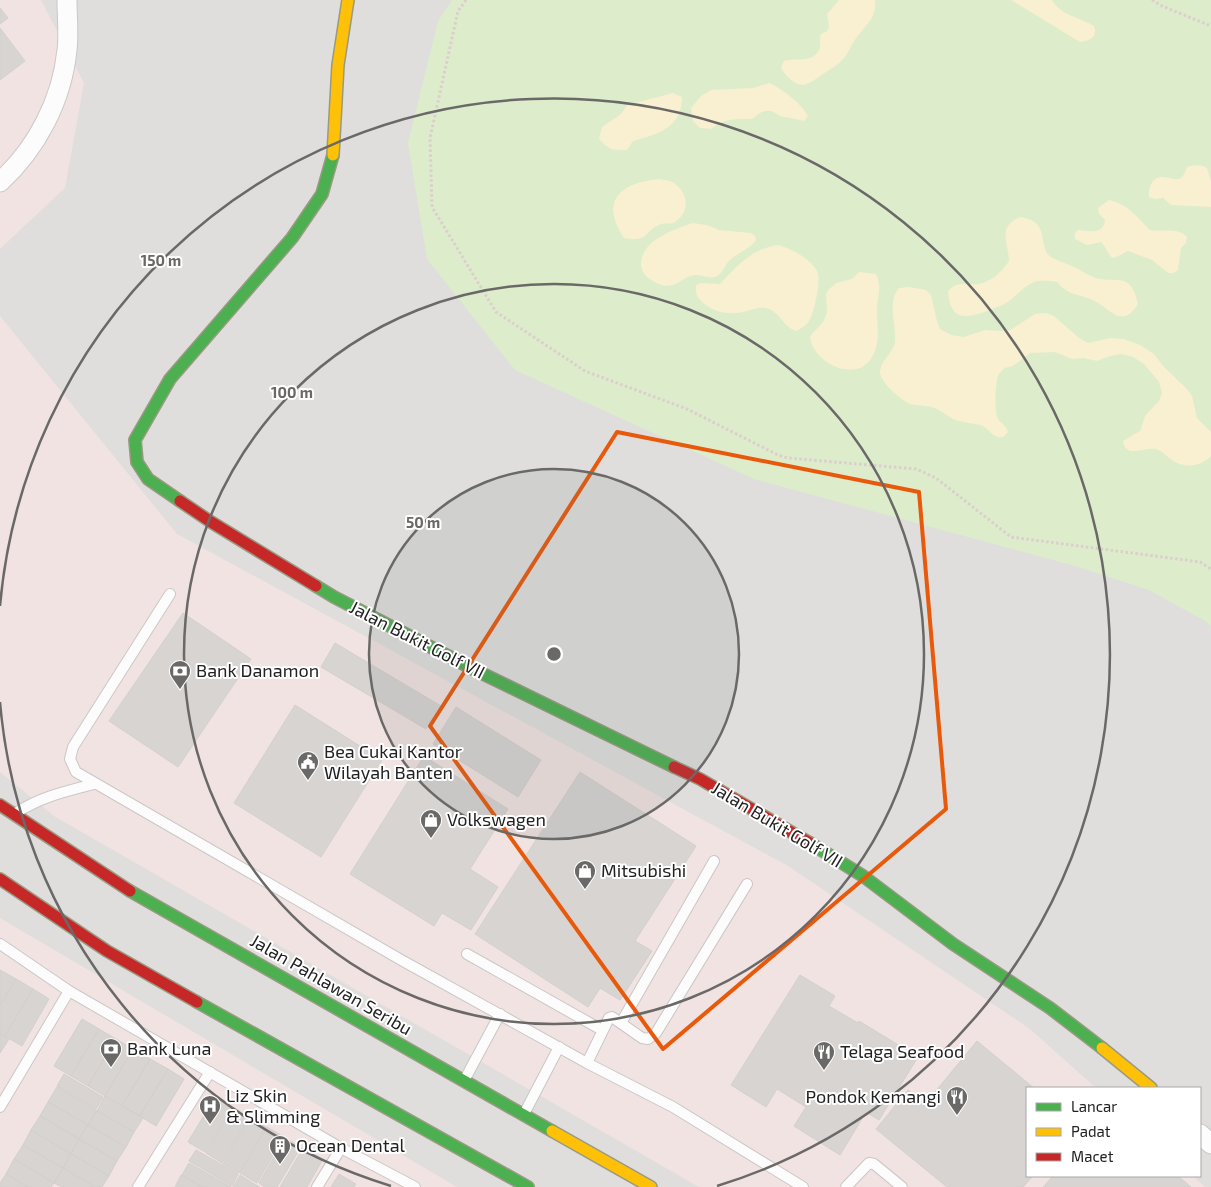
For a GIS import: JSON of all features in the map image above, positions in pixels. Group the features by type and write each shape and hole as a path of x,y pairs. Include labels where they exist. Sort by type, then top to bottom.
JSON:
{"street":[{"path":"0,182 39,134 59,93 67,50 67,0"},
{"name":"Jalan Bukit Golf VII","path":"348,0 338,65 333,159 322,194 292,238 165,386 135,440 137,462 148,480 211,522 334,597 474,670 700,779 784,827 863,876 953,944 1050,1008 1131,1070 1150,1087"},
{"name":"Jalan Pahlawan Seribu","path":"0,805 131,892 651,1187"},
{"path":"0,879 107,951 510,1183 528,1187"},
{"path":"1201,1135 1211,1144"}],"lane":[{"path":"170,594 73,747 70,759 76,772 500,1014 673,1107 803,1187"},
{"path":"14,814 28,804 59,792 94,784"},
{"path":"621,1023 714,861"},
{"path":"588,1063 609,1018 612,1017 642,1038 648,1039 656,1033 747,884"},
{"path":"0,944 69,991 341,1148 415,1187"},
{"path":"466,954 602,1030"},
{"path":"0,1107 69,991"},
{"path":"464,1080 500,1014"},
{"path":"524,1114 559,1047"},
{"path":"138,1187 210,1072"},
{"path":"317,1187 341,1148"},
{"path":"846,1187 869,1163 874,1164 902,1187"}],"path":[{"path":"466,0 458,11 430,138 432,208 496,312 585,371 687,409 778,455 788,458 916,469 936,478 1011,537 1200,562 1211,569"},
{"path":"1152,0 1211,26"}],"highlighted area":[{"path":"617,432 919,492 946,809 663,1049 430,726"}],"shaded area":[{"path":"0,0 1211,0 1211,1187 0,1187"},
{"path":"0,0 41,0 84,83 65,188 0,249"},
{"path":"0,316 177,534 788,866 1030,1029 1095,1087 1026,1087 1026,1177 1194,1177 1205,1187 699,1187 54,816 0,772"},
{"path":"0,918 457,1187 0,1187"}],"green space":[{"path":"452,0 1211,0 1211,627 1207,622 1149,590 1075,566 754,479 515,370 427,259 408,143 438,21"}],"sand":[{"path":"839,0 875,0 873,16 840,62 807,84 795,83 781,67 784,61 808,59 816,54 820,48 821,34 827,31 829,27 827,14"},
{"path":"1011,0 1052,0 1060,10 1094,26 1094,36 1087,41 1080,42"},
{"path":"769,83 785,92 801,106 808,116 804,121 782,117 767,111 761,112 752,119 726,121 711,129 700,128 693,121 691,108 701,96 711,90 753,88"},
{"path":"673,93 682,97 681,108 678,116 667,128 651,136 633,141 627,150 611,149 599,139 602,127 621,114 627,105"},
{"path":"1194,165 1207,168 1211,182 1211,207 1171,205 1163,198 1155,199 1149,197 1150,186 1156,178 1178,179 1183,176 1187,167"},
{"path":"659,179 674,183 683,192 686,203 683,214 673,223 661,224 655,227 642,238 624,238 614,214 614,204 618,196 633,185"},
{"path":"1109,200 1127,208 1150,230 1175,231 1187,237 1186,243 1181,248 1178,270 1168,273 1152,260 1128,251 1112,258 1101,242 1087,245 1075,239 1075,233 1078,230 1095,231 1102,228 1105,220 1099,214 1098,208"},
{"path":"1020,217 1029,219 1038,226 1041,230 1047,254 1053,258 1093,277 1121,280 1131,286 1138,304 1132,312 1126,316 1114,314 1097,302 1068,292 1057,282 1042,281 1030,284 1001,306 976,315 962,316 957,314 952,309 948,291 962,284 983,283 1000,273 1009,261 1006,230 1008,225"},
{"path":"693,223 707,225 719,230 751,233 755,236 756,240 750,247 729,261 717,276 695,275 667,286 647,277 642,271 641,263 647,248 669,232"},
{"path":"778,245 794,251 805,258 817,271 819,281 817,296 809,321 803,327 797,331 788,327 775,312 766,308 725,313 711,308 699,299 696,285 701,283 720,284 752,254"},
{"path":"859,272 876,274 878,278 878,339 872,357 865,365 856,369 846,370 836,367 818,354 812,346 810,336 823,322 827,312 826,294 828,290 836,283 852,279"},
{"path":"909,287 926,290 931,295 940,329 951,335 964,337 985,330 1010,330 1035,314 1046,313 1054,316 1079,338 1088,343 1111,338 1124,339 1140,345 1154,354 1192,396 1197,418 1211,432 1211,456 1202,463 1187,466 1177,463 1156,449 1127,450 1123,441 1140,431 1145,416 1159,401 1162,393 1159,382 1144,364 1133,357 1121,354 1097,361 1084,358 1072,359 1055,352 1030,353 1015,364 1004,368 999,374 996,396 998,419 1008,432 1001,438 983,426 953,419 934,408 906,402 887,385 880,371 895,341 893,300 895,294 899,288"}],"building":[{"path":"0,8 8,18 0,24"},
{"path":"0,28 25,61 0,80"},
{"name":"Bank Danamon","path":"183,613 251,659 178,767 109,721"},
{"path":"335,643 441,706 426,729 321,667"},
{"name":"Bea Cukai Kantor Wilayah Banten","path":"295,705 382,760 321,857 234,803"},
{"path":"456,707 541,760 518,797 433,744"},
{"name":"Volkswagen","path":"424,756 508,809 470,869 498,887 471,930 442,913 434,926 350,874"},
{"name":"Mitsubishi","path":"580,772 696,846 635,941 652,951 620,1000 600,988 588,1007 475,934"},
{"path":"0,970 16,979 0,1006"},
{"name":"Telaga Seafood","path":"800,975 835,996 829,1006 858,1023 859,1021 918,1057 879,1120 866,1112 840,1155 794,1126 806,1107 777,1089 766,1107 731,1085"},
{"path":"16,979 33,989 5,1036 0,1034 0,1006"},
{"path":"33,989 49,999 22,1046 5,1036"},
{"path":"82,1019 99,1029 71,1076 54,1066"},
{"path":"99,1029 116,1039 88,1086 71,1076"},
{"path":"0,1034 9,1039 0,1053"},
{"name":"Bank Luna","path":"116,1039 133,1049 105,1096 88,1086"},
{"name":"Pondok Kemangi","path":"977,1041 1033,1087 1026,1087 1026,1177 1032,1177 1023,1187 947,1187 876,1129 908,1090 925,1104"},
{"path":"133,1049 150,1059 122,1106 105,1096"},
{"path":"150,1059 168,1069 140,1116 122,1106"},
{"path":"168,1069 184,1079 156,1126 140,1116"},
{"path":"64,1074 103,1097 96,1109 57,1086"},
{"path":"57,1087 97,1111 88,1125 48,1102"},
{"path":"105,1096 143,1118 134,1132 97,1111"},
{"name":"Liz Skin & Slimming","path":"215,1097 232,1107 205,1152 188,1142"},
{"path":"48,1102 88,1125 79,1139 40,1116"},
{"path":"233,1107 249,1117 222,1163 206,1153"},
{"path":"97,1111 134,1132 126,1147 88,1125"},
{"path":"40,1116 79,1139 71,1154 31,1130"},
{"path":"250,1117 266,1127 239,1173 223,1164"},
{"path":"88,1125 126,1147 117,1161 79,1139"},
{"path":"267,1127 284,1137 257,1183 240,1173"},
{"path":"31,1130 71,1154 63,1168 23,1145"},
{"name":"Ocean Dental","path":"285,1138 301,1147 277,1187 265,1187 259,1183"},
{"path":"79,1139 117,1161 109,1176 71,1154"},
{"path":"23,1145 63,1168 54,1183 14,1159"},
{"path":"303,1148 323,1159 307,1187 280,1187"},
{"path":"196,1150 238,1174 232,1186 189,1161"},
{"path":"71,1154 109,1176 102,1187 95,1187 63,1168"},
{"path":"14,1159 54,1183 51,1187 28,1187 6,1174"},
{"path":"189,1163 231,1187 203,1187 182,1175"},
{"path":"63,1168 95,1187 62,1187 54,1183"},
{"path":"6,1174 28,1187 0,1187 0,1183"},
{"path":"339,1174 356,1184 354,1187 331,1187"},
{"path":"181,1175 202,1187 175,1187"},
{"path":"240,1175 256,1185 260,1187 233,1187"},
{"path":"1052,1177 1179,1177 1191,1187 1043,1187"}],"traffic: fast":[{"path":"180,501 148,479 137,462 135,440 170,379 292,238 322,194 333,155"},
{"path":"316,586 475,670 674,767"},
{"path":"810,843 863,876 953,944 1050,1008 1102,1048"},
{"path":"130,891 552,1131"},
{"path":"197,1002 528,1187"}],"traffic: slow":[{"path":"333,155 338,65 348,0"},
{"path":"1102,1048 1150,1087"},
{"path":"552,1131 651,1187"}],"traffic: jam":[{"path":"180,501 316,586"},
{"path":"674,767 700,779 810,843"},
{"path":"0,805 130,891"},
{"path":"0,879 107,951 197,1002"}],"place":[{"name":"Bank Danamon","path":"180,690"},
{"name":"Bea Cukai Kantor Wilayah Banten","path":"308,781"},
{"name":"Volkswagen","path":"431,839"},
{"name":"Mitsubishi","path":"585,890"},
{"name":"Bank Luna","path":"111,1068"},
{"name":"Telaga Seafood","path":"824,1071"},
{"name":"Pondok Kemangi","path":"957,1116"},
{"name":"Liz Skin & Slimming","path":"210,1125"},
{"name":"Ocean Dental","path":"280,1165"}]}
